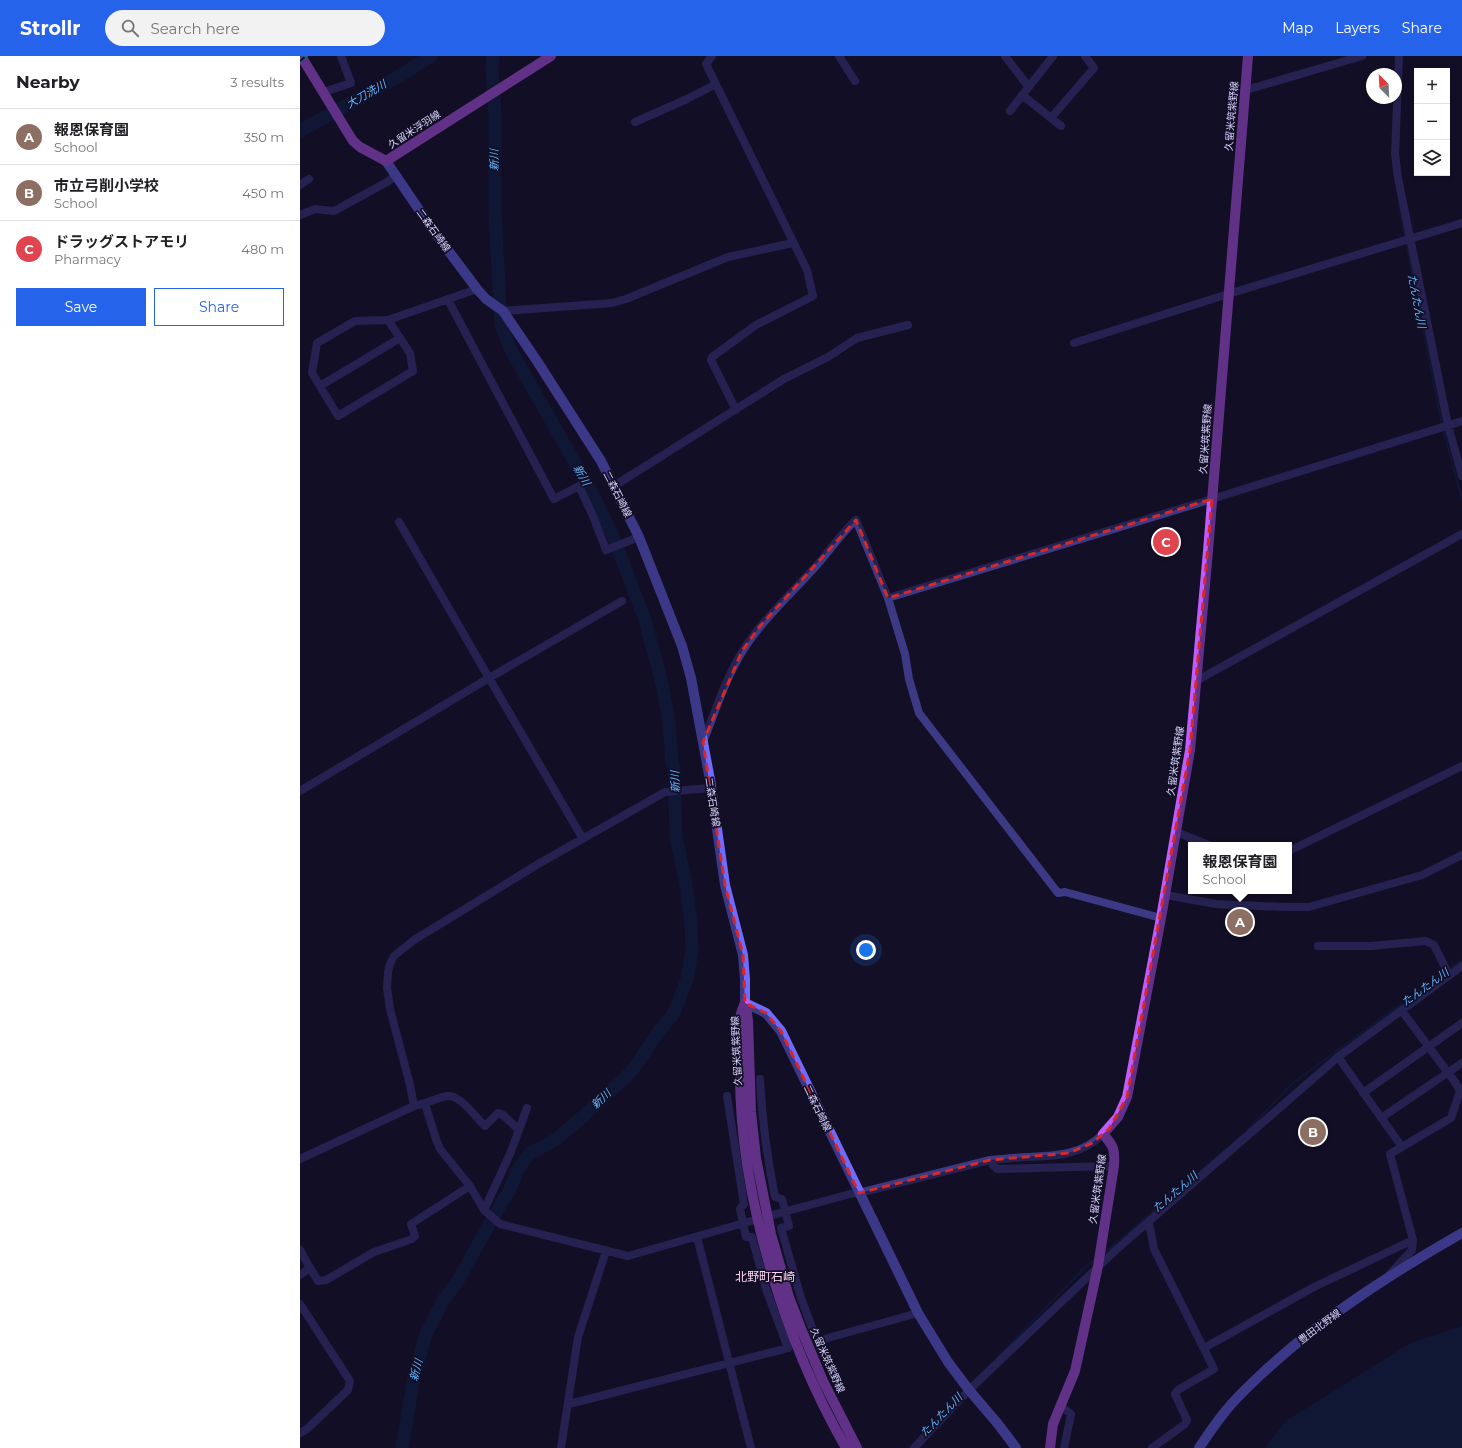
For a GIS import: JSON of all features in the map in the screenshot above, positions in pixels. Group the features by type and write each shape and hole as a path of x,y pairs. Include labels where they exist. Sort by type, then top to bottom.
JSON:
{"main road":[{"name":"久留米浮羽線","path":"301,56 353,141 360,147 386,161 551,56"},
{"name":"久留米筑紫野線","path":"1050,1448 1053,1424 1075,1371 1097,1267 1114,1166 1113,1147 1104,1134 1118,1117 1127,1097 1165,896 1190,750 1248,56"},
{"name":"二森石崎線","path":"386,161 432,229 477,289 486,299 503,311 537,361 596,454 614,486 639,537 687,662 691,678 716,820 720,860 743,955 745,1003 766,1013 781,1031 918,1313 948,1362 1016,1448"},
{"name":"久留米筑紫野線","path":"745,1003 748,1020 751,1112 763,1218 773,1275 793,1335 823,1404 846,1448"},
{"name":"久留米筑紫野線","path":"763,1218 802,1331 823,1381 857,1448"},
{"name":"豊田北野線","path":"1199,1448 1224,1412 1254,1381 1290,1348 1322,1323 1384,1281 1462,1233"}],"street":[{"path":"324,93 351,83 341,56"},
{"path":"712,56 706,64 807,270 813,296 756,325 712,357 711,360 736,410"},
{"path":"839,56 855,81"},
{"path":"1005,56 1028,86"},
{"path":"1010,111 1028,86 1053,56"},
{"path":"1051,118 1094,68 1085,56"},
{"path":"1246,90 1362,56"},
{"path":"1399,56 1395,154 1407,240 1444,426 1462,476"},
{"path":"635,122 687,99 716,84"},
{"path":"1022,95 1061,126"},
{"path":"300,215 315,210 334,211 388,182 396,175"},
{"path":"300,185 309,180"},
{"path":"1074,343 1228,294 1359,256 1462,223"},
{"path":"503,311 612,303 626,299 728,257 793,243"},
{"path":"388,320 410,353 413,371 338,416 312,372 317,343 355,322 388,320 477,289"},
{"path":"448,300 554,499 579,486 594,516 606,550 639,537"},
{"path":"614,486 784,379 828,357 857,338 908,325"},
{"path":"320,386 400,338"},
{"path":"888,598 1462,421"},
{"path":"703,742 727,680 742,652 760,626 817,565 837,539 856,520 888,598 905,654 909,679 919,713 1058,893 1065,892 1161,918"},
{"path":"399,522 583,839"},
{"path":"1196,681 1462,534"},
{"path":"300,791 489,678 622,602"},
{"path":"1292,850 1462,766"},
{"path":"414,1106 390,1009 387,988 390,964 394,956 414,940 665,792 710,788"},
{"path":"1176,832 1201,842"},
{"path":"1165,896 1216,904 1309,907 1422,875 1462,855"},
{"path":"1318,946 1371,946 1426,941 1434,945 1449,975"},
{"path":"914,1448 970,1390 1117,1249 1149,1223 1338,1058 1462,966"},
{"path":"1384,1281 1412,1250 1413,1240 1390,1154 1451,1118 1461,1090 1402,1011"},
{"path":"1364,1093 1462,1024"},
{"path":"1338,1058 1402,1147"},
{"path":"1381,1118 1462,1063"},
{"path":"760,1079 767,1157 775,1197 782,1199 789,1226 781,1228 801,1298 817,1341 918,1313"},
{"path":"300,1159 414,1106 448,1096 454,1096 485,1126 498,1113 503,1114 519,1130"},
{"path":"569,1404 788,1348 766,1288 752,1237 746,1237 740,1210 744,1204 727,1096"},
{"path":"425,1104 440,1149 470,1186 484,1210 500,1224 628,1256 697,1238 743,1223 850,1194 860,1193 990,1160 1056,1156 1069,1153 1092,1143 1104,1134"},
{"path":"484,1210 510,1154 527,1108"},
{"path":"990,1160 998,1169 1114,1166"},
{"path":"300,1250 318,1281 326,1280 374,1252 412,1239 415,1236 411,1224 470,1186"},
{"path":"1149,1223 1154,1249 1214,1369 1178,1390 1175,1394 1187,1420 1185,1424 1152,1448"},
{"path":"697,1238 752,1448"},
{"path":"1204,1348 1314,1287 1413,1240"},
{"path":"561,1448 569,1404 578,1337 606,1251"},
{"path":"300,1275 310,1268"},
{"path":"300,1304 350,1381 348,1390 307,1429 300,1433"},
{"path":"1061,1406 1071,1414 1064,1448"}],"highlighted area":[{"path":"1212,499 1190,750 1127,1097 1109,1129 1092,1143 1069,1153 990,1160 859,1193 781,1031 766,1013 745,1003 743,955 725,885 703,742 742,651 760,626 856,520 888,598"}],"water":[{"path":"1462,1326 1462,1448 1265,1448 1286,1421 1409,1344"}],"waterway":[{"name":"大刀洗川","path":"300,131 401,75 431,56"},
{"name":"新川","path":"402,1448 414,1378 426,1334 444,1299 457,1282 509,1192 517,1171 529,1154 555,1140 625,1078 635,1067 659,1031 672,1016 687,979 692,951 691,923 686,884 676,836 674,768 672,762 669,723 662,683 645,620 613,536 591,491 513,354 501,326 495,212 495,116 492,68 493,56"},
{"name":"たんたん川","path":"1399,201 1405,238"},
{"name":"たんたん川","path":"1406,242 1442,424"},
{"name":"たんたん川","path":"1443,428 1462,500"},
{"name":"たんたん川","path":"1448,969 1462,960"},
{"name":"たんたん川","path":"1103,1254 1245,1133 1293,1083 1445,972"},
{"name":"たんたん川","path":"998,1357 1085,1267 1095,1260"},
{"name":"たんたん川","path":"909,1448 912,1445"}],"railway":[{"path":"300,61 306,56"}],"place":[{"name":"ドラッグストアモリ","path":"1166,542"},
{"name":"報恩保育園","path":"1240,922"},
{"name":"市立弓削小学校","path":"1313,1132"}],"district":[{"name":"北野町石崎","path":"765,1277"}]}
